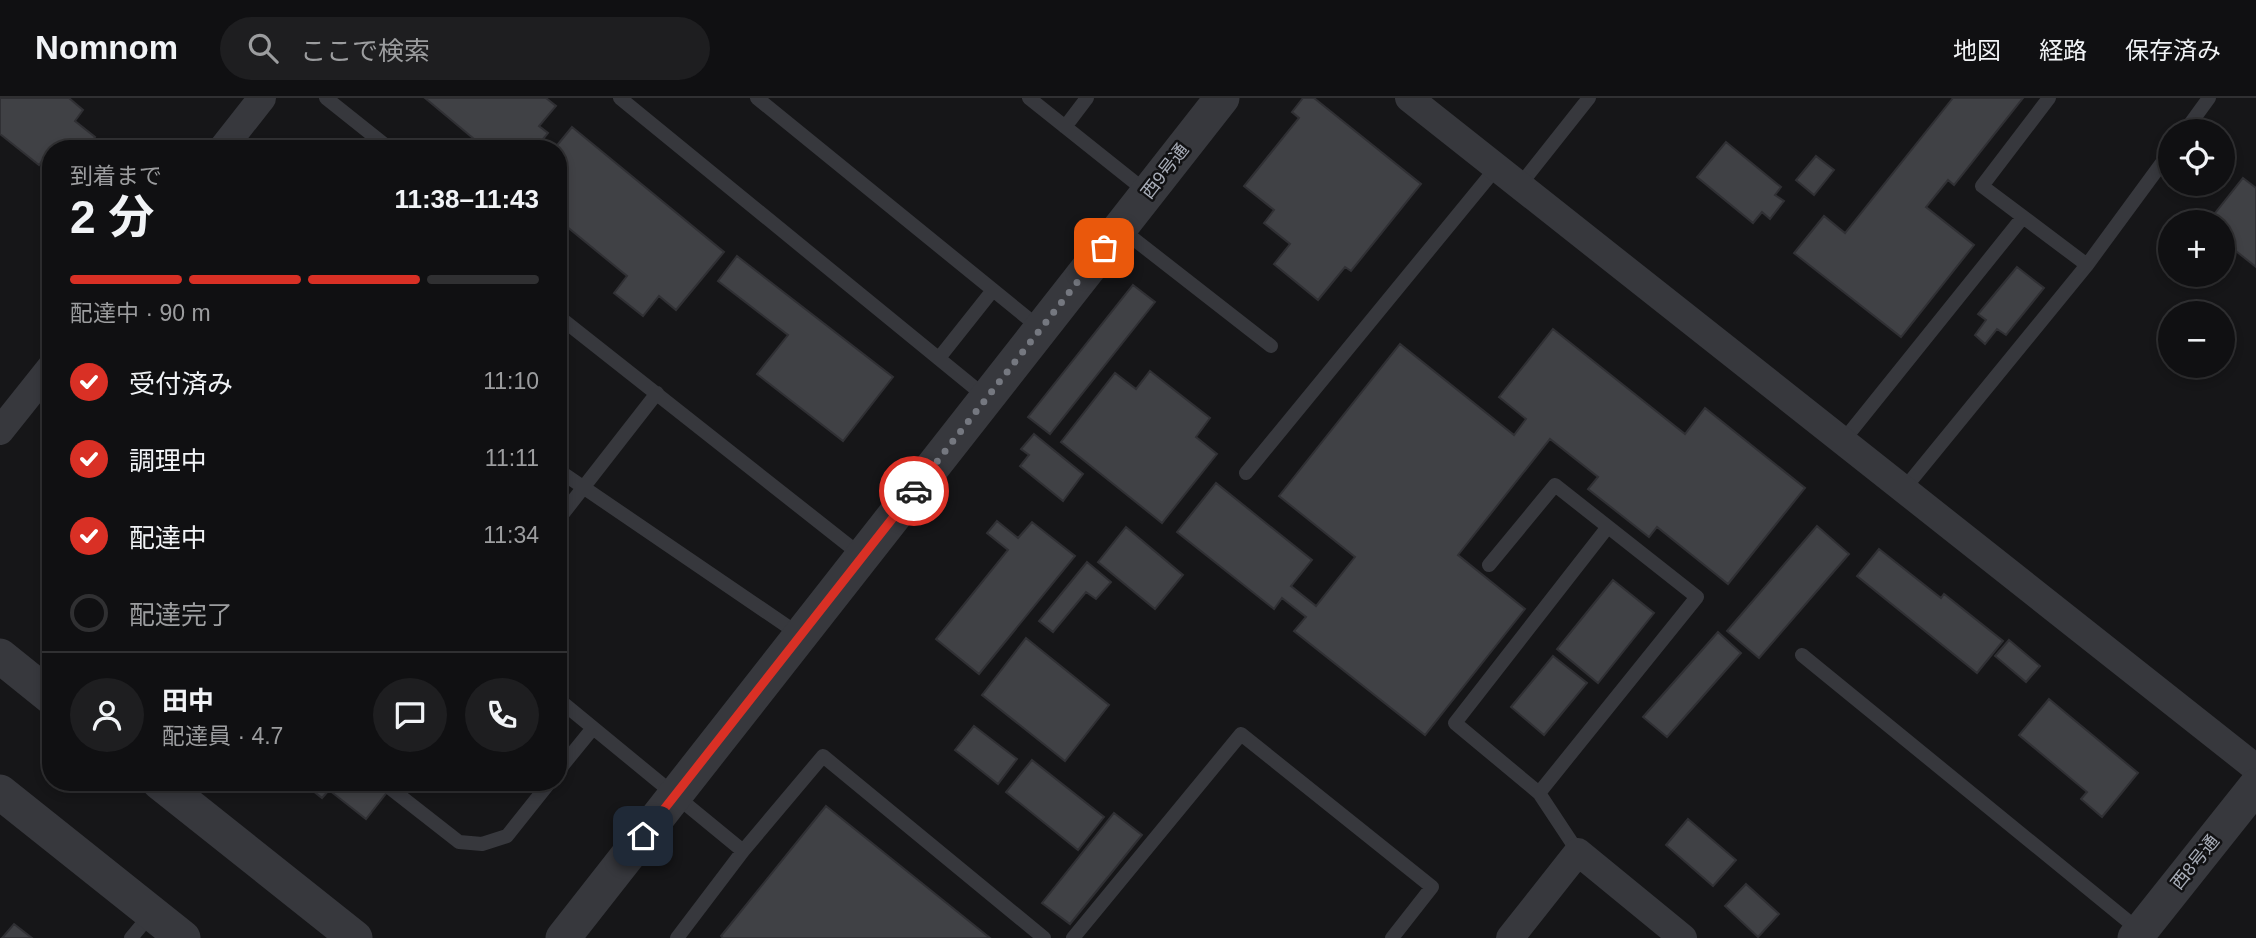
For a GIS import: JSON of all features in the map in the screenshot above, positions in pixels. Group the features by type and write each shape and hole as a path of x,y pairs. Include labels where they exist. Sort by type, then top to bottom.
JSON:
{"street":[{"path":"229,140 262,98"},
{"name":"西9号通","path":"563,938 1222,98"},
{"path":"1409,98 2256,768"},
{"path":"0,431 42,378"},
{"path":"0,656 42,690"},
{"name":"西8号通","path":"2137,935 2256,786"},
{"path":"170,791 355,938"},
{"path":"0,792 142,926 183,938"},
{"path":"1510,938 1578,852 1683,938"}],"lane":[{"path":"326,98 379,140"},
{"path":"620,98 987,398"},
{"path":"757,98 1041,329"},
{"path":"1029,98 1148,193"},
{"path":"1065,127 1087,98"},
{"path":"1520,185 1589,98"},
{"path":"2049,98 1982,186 2087,265"},
{"path":"2194,119 2210,98"},
{"path":"1247,473 1497,167"},
{"path":"1904,489 2087,265 2158,168"},
{"path":"1843,441 2023,217"},
{"path":"1120,228 1271,346"},
{"path":"939,358 993,290"},
{"path":"567,323 863,556"},
{"path":"567,508 657,393"},
{"path":"567,476 801,635"},
{"path":"1489,565 1555,485 1698,597 1539,793"},
{"path":"1578,852 1539,793 1455,723 1607,528"},
{"path":"1802,656 2137,935"},
{"path":"567,706 743,851"},
{"path":"567,760 593,727"},
{"path":"1073,938 1241,734 1432,887 1392,938"},
{"path":"677,938 743,851 823,755 1044,938"},
{"path":"394,791 459,842 482,844 508,836 543,791"}],"building":[{"path":"0,98 69,98 83,110 75,121 95,137 93,140 42,140 42,161 39,165 0,134"},
{"path":"425,98 546,98 556,106 539,126 548,133 542,140 475,140"},
{"path":"1303,98 1314,98 1421,184 1351,271 1345,267 1318,300 1274,264 1290,244 1264,223 1274,210 1244,186 1299,118 1292,112"},
{"path":"1953,98 2023,98 1954,185 1948,180 1926,207 1974,245 1901,337 1794,253 1824,216 1845,233"},
{"path":"572,127 724,252 676,310 659,296 643,316 614,293 627,276 567,227 567,140 561,140"},
{"path":"1726,142 1781,187 1775,195 1784,201 1770,219 1762,212 1753,223 1697,177"},
{"path":"1816,156 1834,170 1814,195 1796,180"},
{"path":"2243,178 2256,188 2256,267 2235,250 2235,210 2218,210 2229,196 2235,196 2235,188"},
{"path":"737,256 893,377 843,441 757,374 788,335 718,281"},
{"path":"2017,267 2044,288 2006,335 1997,329 1985,344 1975,335 1986,320 1978,314"},
{"path":"1133,285 1155,302 1050,434 1028,417"},
{"path":"1553,329 1685,434 1705,408 1805,488 1728,584 1657,527 1649,537 1588,489 1598,477 1550,439 1458,555 1525,609 1425,735 1294,631 1306,617 1282,598 1274,609 1177,532 1216,483 1312,560 1291,586 1316,606 1355,557 1279,496 1400,344 1514,435 1526,419 1499,397"},
{"path":"1150,371 1210,418 1196,437 1217,454 1162,523 1061,442 1115,373 1136,389"},
{"path":"1034,434 1083,474 1063,501 1020,466 1029,455 1021,449"},
{"path":"997,521 1018,538 1032,522 1075,556 979,674 936,639 1008,550 987,533"},
{"path":"1817,526 1849,554 1759,658 1727,631"},
{"path":"1126,527 1183,575 1155,609 1098,562"},
{"path":"1879,549 1941,598 1944,594 2003,641 1977,673 1857,576"},
{"path":"1087,562 1111,582 1096,599 1086,592 1053,632 1039,621"},
{"path":"1613,580 1654,613 1598,683 1557,649"},
{"path":"1718,632 1741,653 1667,737 1643,717"},
{"path":"1026,638 1109,705 1065,761 982,695"},
{"path":"2009,640 2040,666 2026,682 1995,656"},
{"path":"1553,656 1587,683 1544,735 1511,707"},
{"path":"2049,699 2138,773 2102,817 2081,799 2087,792 2019,735"},
{"path":"974,726 1017,759 998,784 955,750"},
{"path":"1032,760 1104,817 1078,850 1006,792"},
{"path":"313,791 328,791 322,798"},
{"path":"330,791 388,791 366,819"},
{"path":"826,806 990,938 723,938 721,936"},
{"path":"1114,813 1142,835 1070,924 1042,903"},
{"path":"1688,819 1736,860 1713,886 1666,845"},
{"path":"1746,884 1779,914 1758,937 1725,906"},
{"path":"14,924 32,938 2,938"}],"way so far":[{"path":"914,491 1104,248"}],"route":[{"path":"643,836 914,491"}]}
